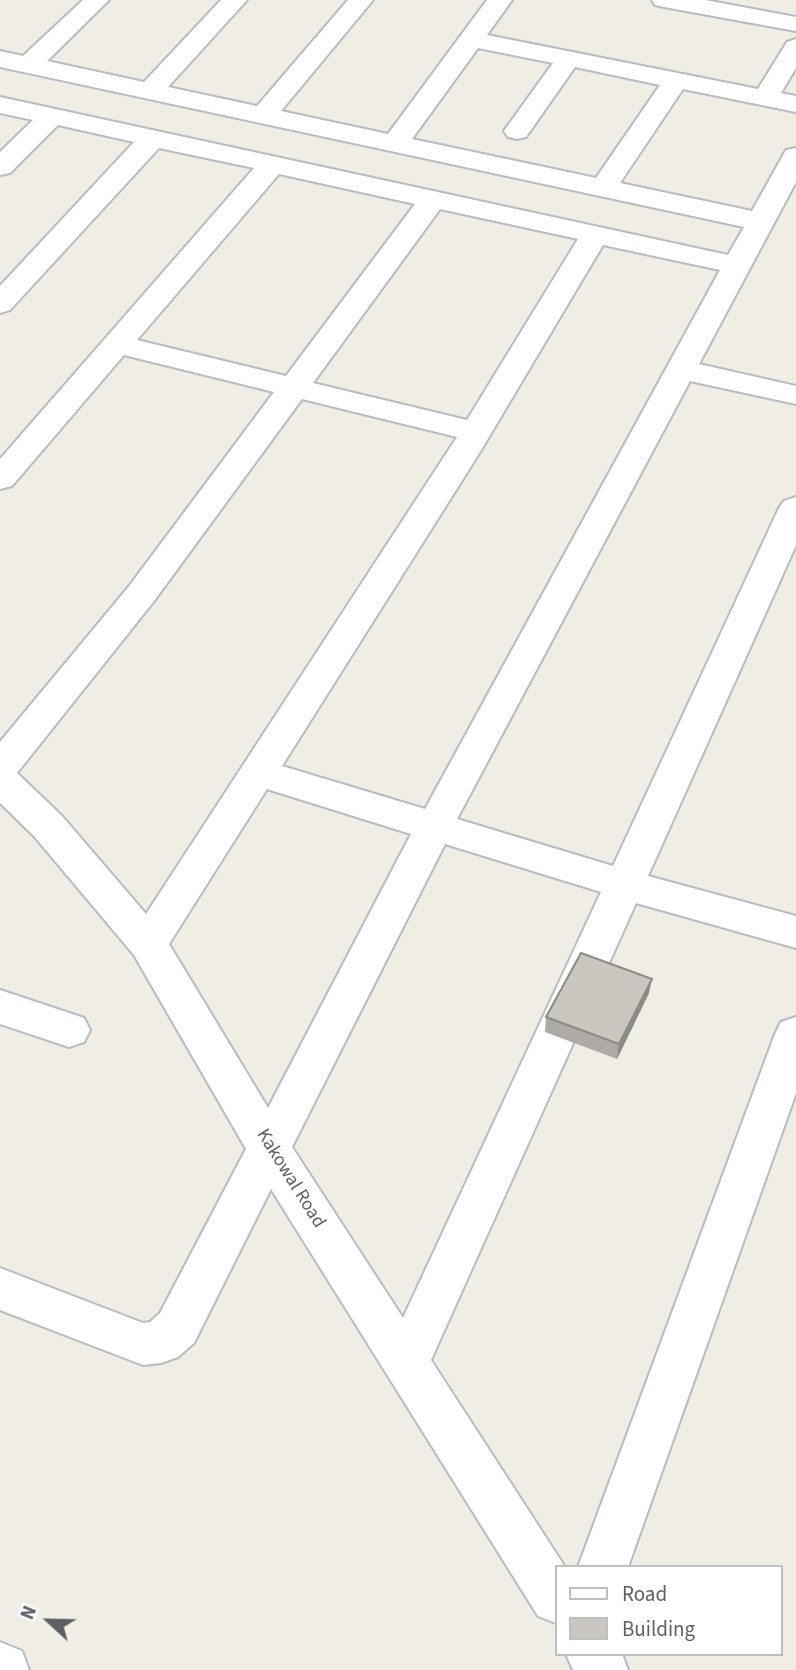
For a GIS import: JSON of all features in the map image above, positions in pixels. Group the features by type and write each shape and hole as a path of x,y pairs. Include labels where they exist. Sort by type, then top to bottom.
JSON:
{"street":[{"path":"29,65 97,0"},
{"path":"151,90 235,0"},
{"path":"264,114 361,0"},
{"path":"395,143 500,0"},
{"path":"663,0 796,24"},
{"path":"471,39 796,104"},
{"path":"766,97 796,47"},
{"path":"517,131 569,58"},
{"path":"0,59 762,222"},
{"path":"603,188 676,80"},
{"path":"0,105 736,265"},
{"path":"0,167 51,117"},
{"path":"0,304 152,139"},
{"path":"0,1289 143,1344 161,1342 177,1328 434,827 796,156"},
{"path":"0,479 271,166"},
{"path":"0,768 142,593 432,200"},
{"path":"148,944 476,432 595,234"},
{"path":"117,344 476,432"},
{"path":"680,369 796,395"},
{"path":"406,1363 796,508"},
{"path":"259,773 626,885 796,932"},
{"name":"Kakowal Road","path":"0,780 48,826 148,944 269,1148 554,1595"},
{"path":"0,1007 69,1030"},
{"path":"604,1565 796,1034"}],"building":[{"path":"581,953 652,979 619,1044 546,1017"}]}
